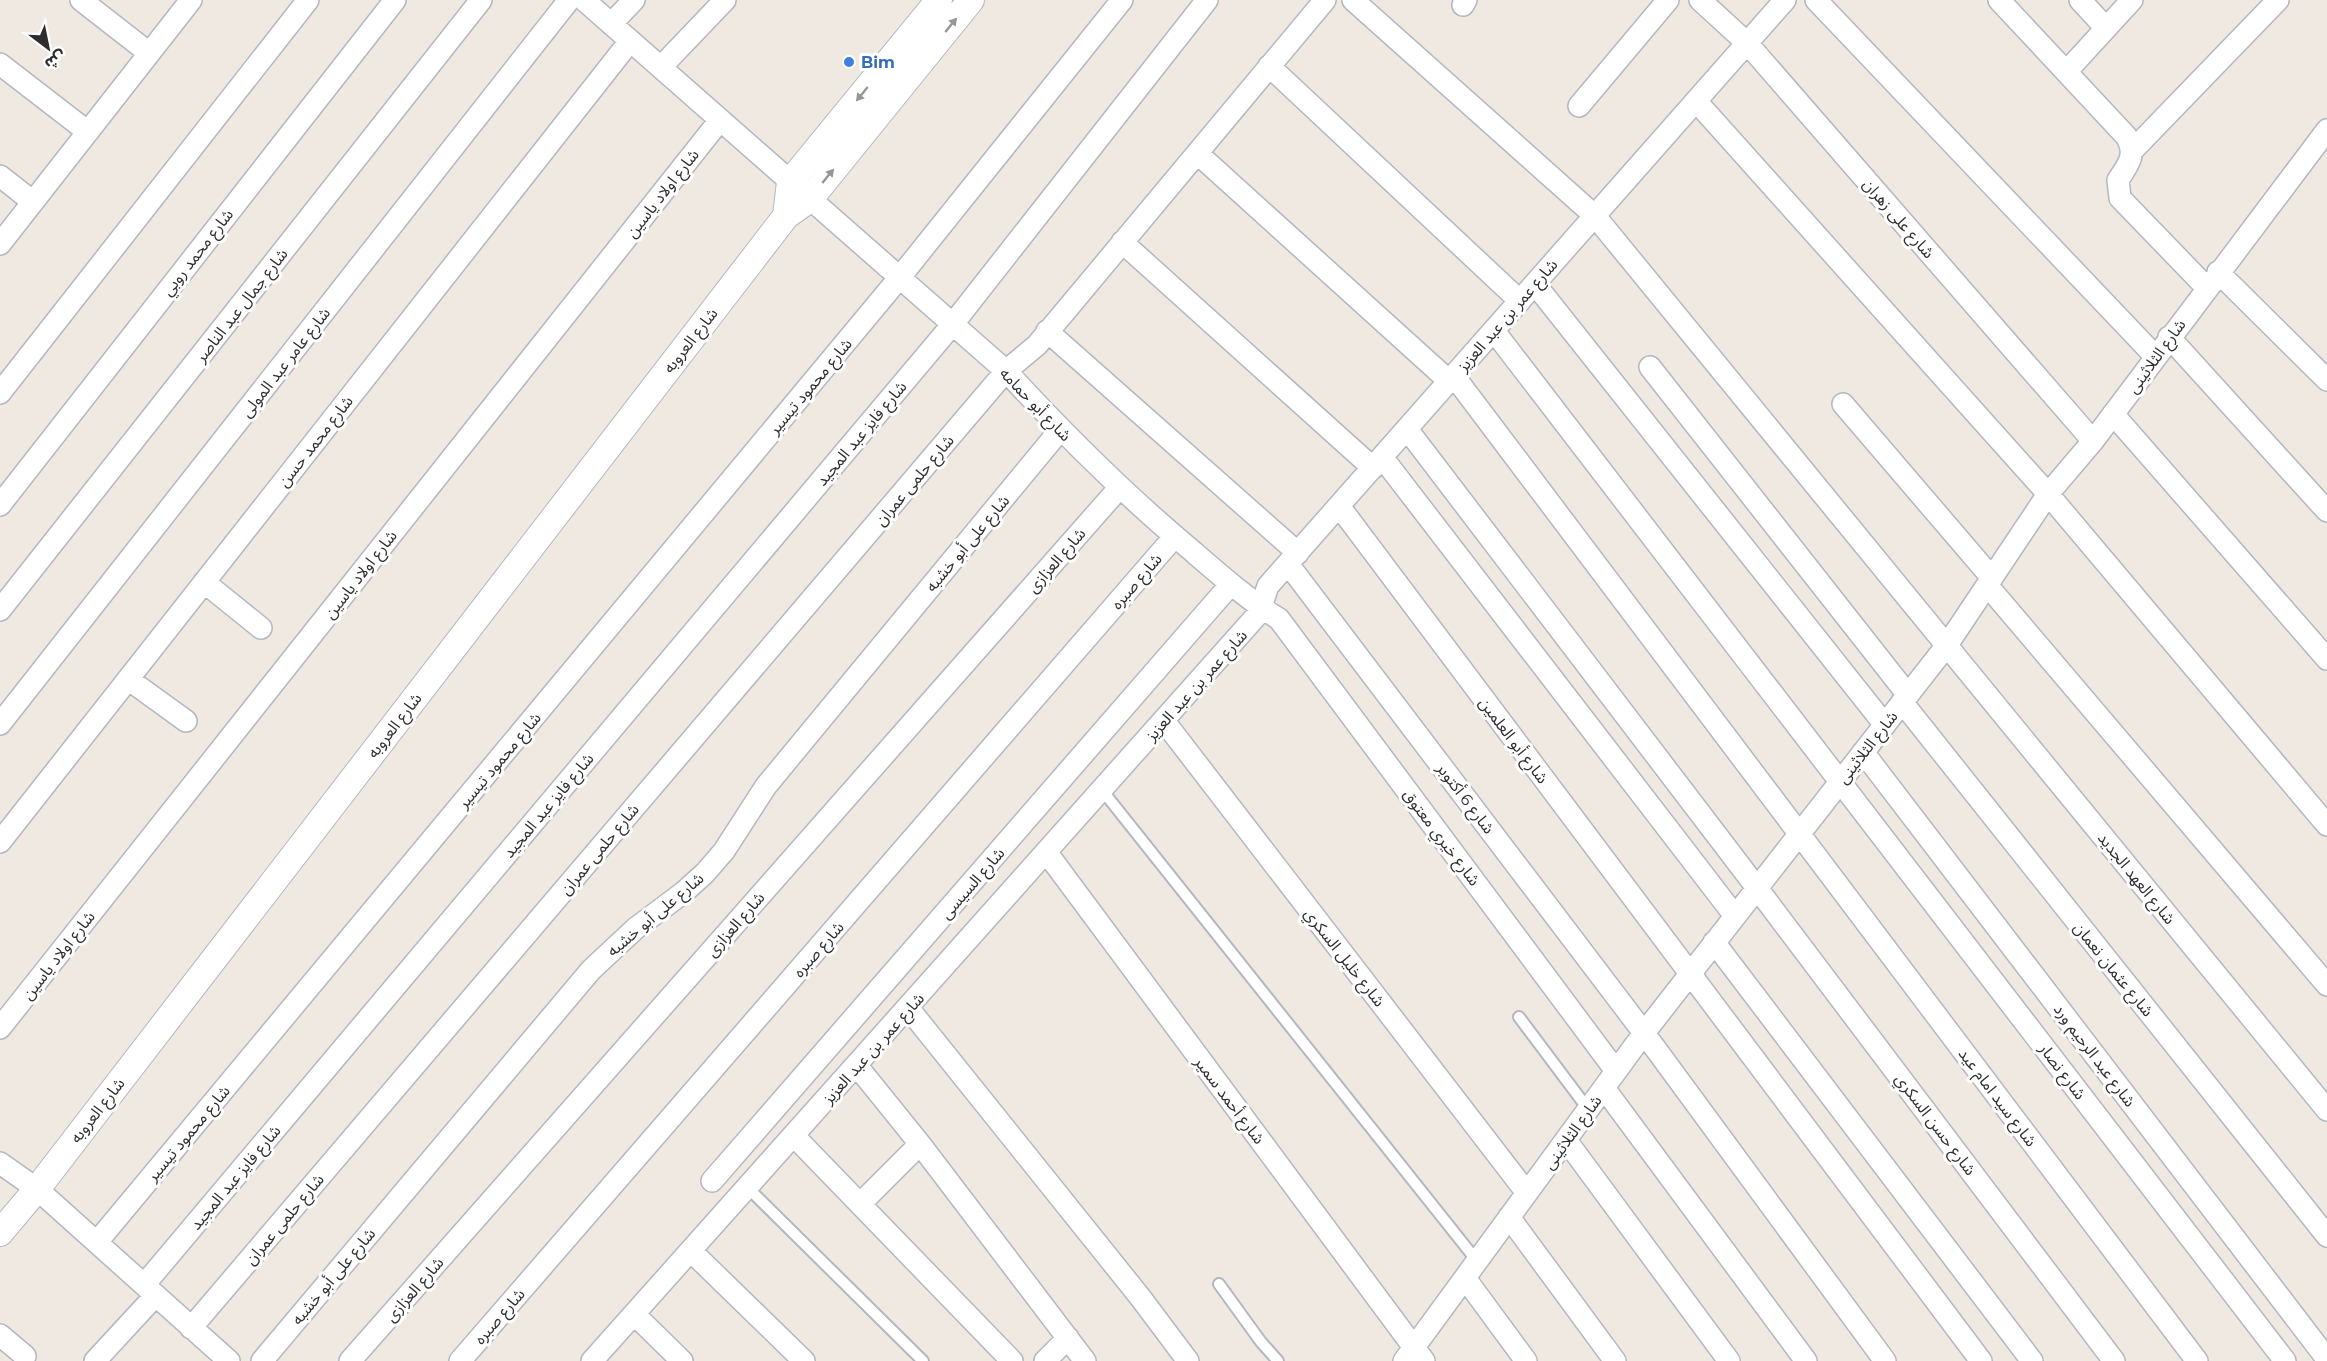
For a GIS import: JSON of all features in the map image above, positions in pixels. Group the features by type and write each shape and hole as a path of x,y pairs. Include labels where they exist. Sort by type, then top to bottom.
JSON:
{"street":[{"path":"81,0 149,53"},
{"path":"0,244 191,0"},
{"path":"0,393 308,0"},
{"name":"شارع محمد روبي","path":"0,505 395,0"},
{"name":"شارع جمال عبد الناصر","path":"0,610 482,0"},
{"name":"شارع عامر عبد المولى","path":"0,724 569,0"},
{"name":"شارع أبو حمامه","path":"584,0 1006,371 1060,430 1120,488 1262,608"},
{"path":"611,24 634,0"},
{"path":"661,68 725,0"},
{"path":"786,216 790,182 939,0"},
{"name":"شارع العروبه","path":"0,1233 37,1189 786,216 810,199 971,0"},
{"name":"شارع محمود تيسير","path":"97,1242 900,278 1122,0"},
{"name":"شارع فايز عبد المجيد","path":"95,1361 150,1290 952,325 1207,0"},
{"name":"شارع حلمى عمران","path":"191,1328 1006,371 1029,352 1047,331 1325,0"},
{"name":"شارع العهد الجديد","path":"1353,0 1594,216 2327,1110"},
{"path":"1579,106 1668,0"},
{"name":"شارع على زهران","path":"1700,0 1747,43 2093,441"},
{"name":"شارع عمر بن عبد العزيز","path":"592,1361 1164,721 1262,608 1268,586 1785,0"},
{"path":"1816,0 2155,356"},
{"path":"1999,0 2126,136 2132,151 2132,159 2118,180 2120,198 2327,380"},
{"path":"2080,0 2106,28"},
{"path":"2066,72 2132,0"},
{"path":"2132,151 2278,0"},
{"name":"شارع محمد حسن","path":"0,842 630,40"},
{"path":"0,64 88,132"},
{"path":"1269,66 1520,301"},
{"path":"1696,101 2048,494 2327,825"},
{"name":"شارع اولاد ياسين","path":"0,1028 720,120"},
{"name":"شارع الثلاثينى","path":"1414,1357 1471,1270 1644,1033 1947,645 2048,494 2093,441 2212,279 2327,130"},
{"name":"شارع سيد امام عيد","path":"1197,153 1451,379 1799,834 2197,1361"},
{"path":"0,176 33,202"},
{"path":"1122,242 1378,462 1735,916"},
{"path":"1535,284 1885,725"},
{"name":"شارع 6 أكتوبر","path":"1047,331 1293,558 1885,1361"},
{"name":"شارع نصار","path":"1494,331 2285,1361"},
{"path":"2169,337 2327,511"},
{"name":"شارع عثمان نعمان","path":"1650,367 1905,699 2327,1236"},
{"path":"1844,404 1989,582 2327,985"},
{"path":"2113,414 2327,659"},
{"name":"شارع حسن السكري","path":"1407,429 2114,1361"},
{"name":"شارع على أبو خشبه","path":"262,1361 591,970 636,927 669,904 705,873 724,850 766,786 1060,430"},
{"name":"شارع العزازى","path":"350,1361 1120,488"},
{"name":"شارع أبو العلمين","path":"1340,506 1981,1361"},
{"name":"شارع صبره","path":"460,1361 1175,536"},
{"path":"204,582 261,628"},
{"name":"شارع السيسى","path":"712,1181 1231,584"},
{"name":"شارع خيري معتوق","path":"1262,608 1279,619 1287,629 1616,1071"},
{"path":"128,679 186,721"},
{"name":"شارع خليل السكري","path":"1164,721 1527,1193"},
{"name":"شارع عبد الرحيم ورد","path":"1863,752 2327,1359"},
{"name":"شارع أحمد سمير","path":"1047,853 1414,1357"},
{"path":"1714,942 2032,1361"},
{"path":"909,1009 1140,1297 1188,1361"},
{"path":"857,1066 920,1144 1085,1361"},
{"path":"1604,1088 1806,1361"},
{"path":"794,1136 1012,1361"},
{"path":"1566,1140 1729,1361"},
{"path":"860,1204 920,1144"},
{"path":"0,1163 37,1189 223,1359"},
{"path":"1509,1217 1616,1361"},
{"path":"691,1251 804,1361"},
{"path":"1471,1270 1526,1361"},
{"path":"634,1314 682,1361"},
{"path":"0,1335 25,1356"},
{"path":"1045,1361 1068,1338"}],"lane":[{"path":"1102,790 1471,1270"},
{"path":"1519,1017 1588,1109"},
{"path":"748,1188 922,1361"},
{"path":"1219,1284 1261,1342 1278,1361"}],"place":[{"name":"Bim","path":"849,62"}]}
